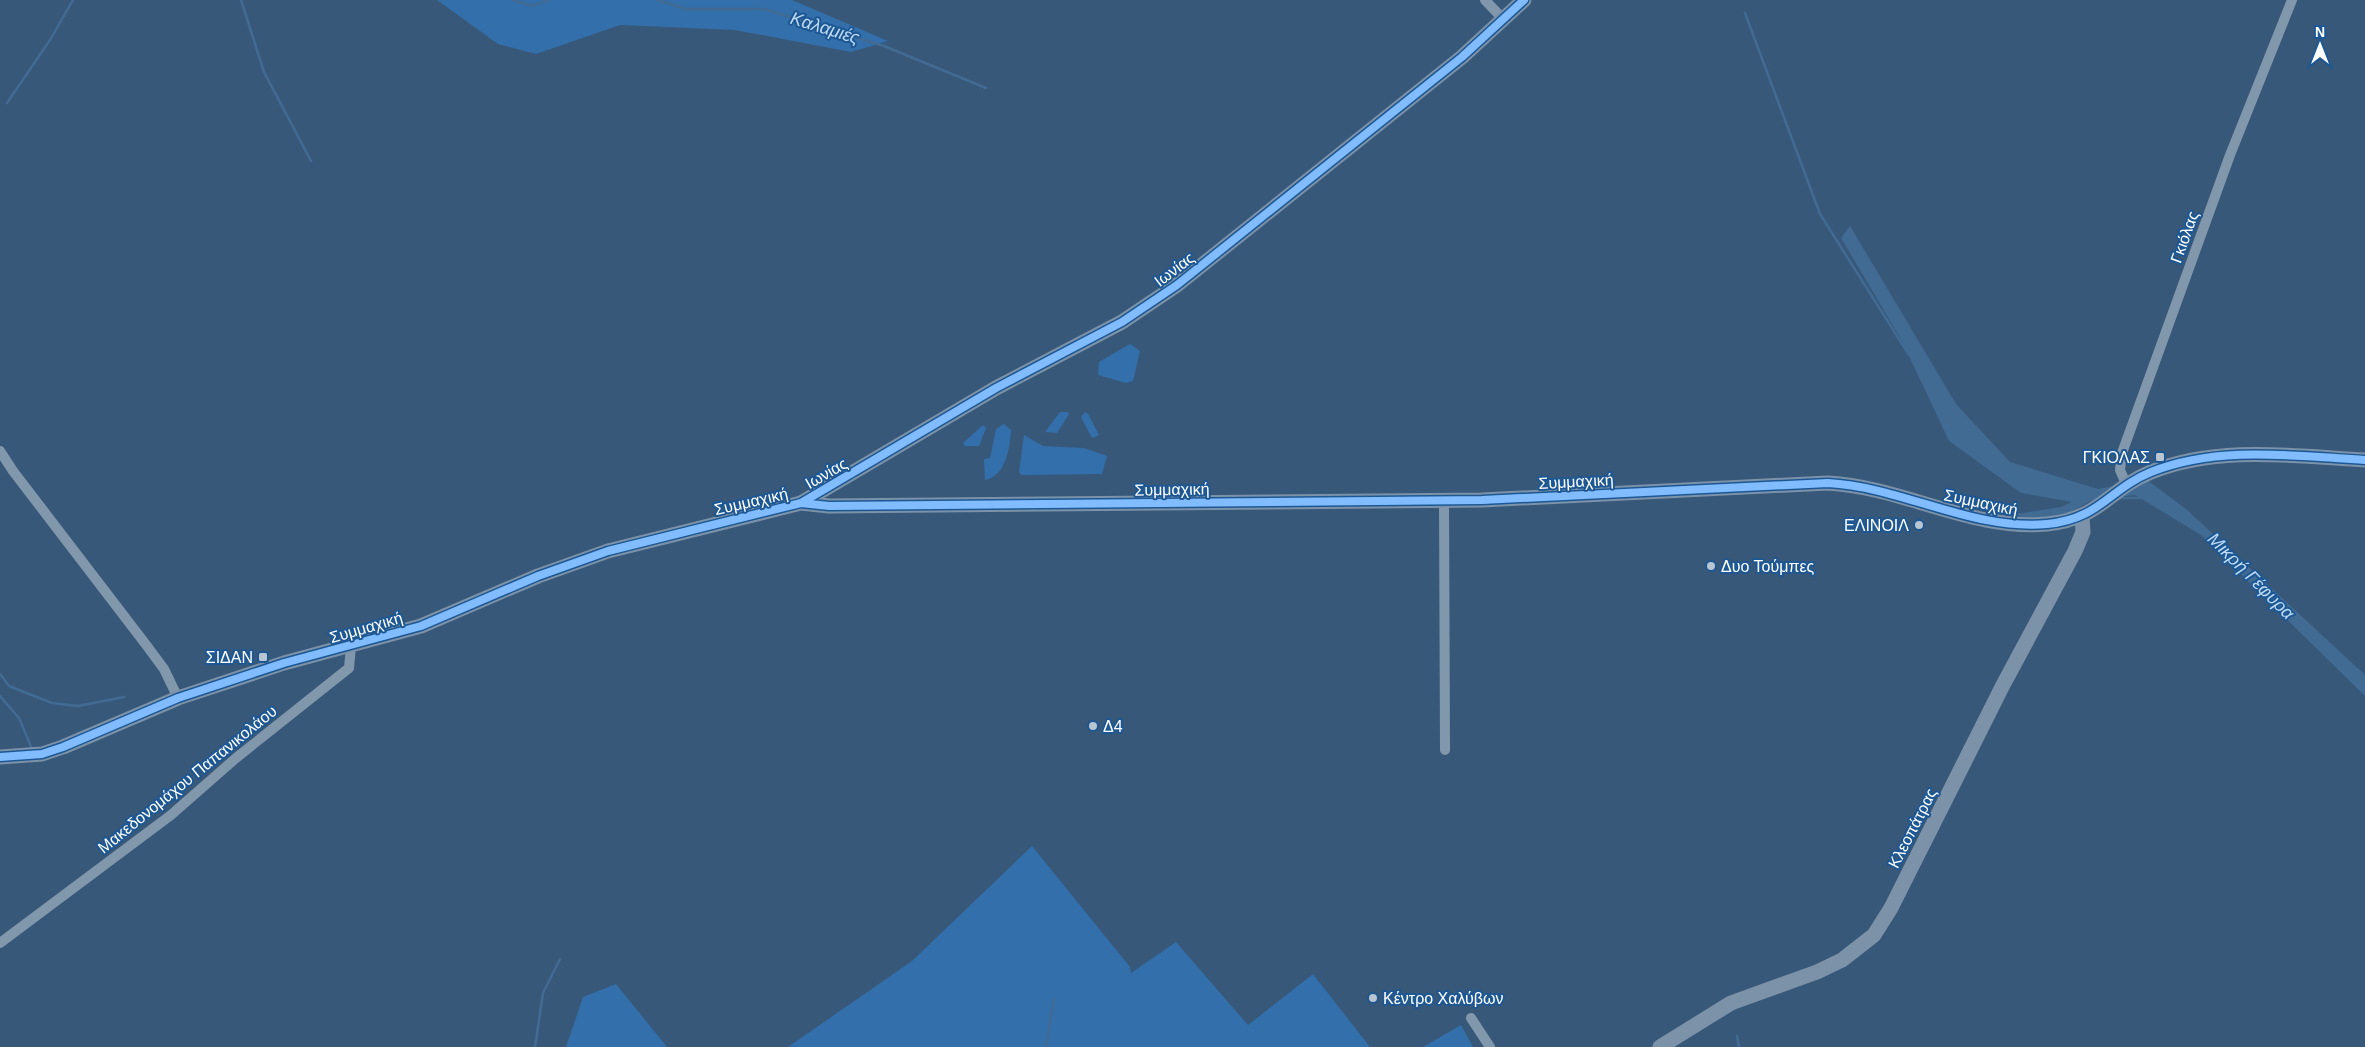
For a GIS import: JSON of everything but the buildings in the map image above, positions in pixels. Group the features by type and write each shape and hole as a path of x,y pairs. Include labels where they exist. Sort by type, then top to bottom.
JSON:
{"street":[{"path":"1485,0 1503,19"},
{"name":"Ιωνίας","path":"801,503 1004,383 1122,322 1177,285 1462,57 1524,0"},
{"name":"Γκιόλας","path":"2127,486 2120,470 2122,453 2230,155 2292,0"},
{"path":"0,451 13,471 153,653 164,669 178,698"},
{"name":"Συμμαχική","path":"0,757 42,754 63,747 178,698 284,663 436,621 538,576 608,551 801,503 829,506 1444,500 1828,483 1860,486 1900,495 1971,516 2015,524 2045,524 2082,517 2139,478 2160,469 2223,456 2264,454 2365,460"},
{"path":"827,488 826,498 829,506"},
{"path":"1444,500 1445,750"},
{"name":"Κλεοπάτρας","path":"1660,1047 1731,1003 1831,966 1856,951 1874,935 1891,908 2003,685 2075,551 2083,532 2082,517"},
{"name":"Μακεδονομάχου Παπανικολάου","path":"0,942 73,886 144,836 236,758 349,668 351,646"},
{"path":"1472,1018 1490,1047"}],"shaded area":[{"path":"437,0 792,0 888,41 851,52 735,30 620,25 536,54 498,44"},
{"path":"1130,344 1140,351 1133,381 1126,383 1098,375 1099,362"},
{"path":"1060,412 1067,412 1069,414 1057,433 1045,432"},
{"path":"1085,412 1088,414 1099,435 1092,438 1081,417"},
{"path":"1004,424 1011,430 1006,460 998,473 985,480 984,459 990,458 996,429"},
{"path":"983,425 986,428 979,446 965,446 963,443"},
{"path":"1024,435 1043,446 1084,448 1107,456 1102,474 1022,475 1019,472"},
{"path":"1032,846 1130,967 1131,973 1176,942 1248,1025 1313,974 1370,1047 788,1047 912,961"},
{"path":"616,984 667,1047 566,1047 583,997"},
{"path":"1461,1025 1473,1047 1423,1047"}],"water":[{"path":"1850,226 1956,404 2010,462 2098,489 2147,480 2186,509 2365,675 2365,696 2201,535 2135,495 2093,500 2059,518 2021,519 2017,514 2061,507 2072,502 2021,493 1949,441 1902,341 1841,238"}],"waterway":[{"path":"7,103 50,40 73,0"},
{"path":"241,0 264,72 311,161"},
{"name":"Καλαμιές","path":"513,0 532,6 549,0"},
{"name":"Καλαμιές","path":"657,0 686,9 764,9 884,46 986,88"},
{"path":"1745,13 1820,214 1909,355"},
{"name":"Μικρή Γέφυρα","path":"2119,498 2143,498"},
{"path":"0,674 9,686 52,703 78,706 124,697"},
{"path":"0,696 19,718 32,749"},
{"path":"535,1047 543,993 560,959"},
{"path":"1046,1047 1054,998"},
{"path":"1737,1036 1739,1047"}],"cycle path":[{"path":"801,503 996,388 1122,322 1177,285 1462,57 1524,0"},
{"path":"0,757 42,754 63,747 178,698 284,663 421,626 538,576 608,551 801,503 829,506 1482,500 1828,483 1856,486 1883,492 1992,521 2019,524 2047,524 2080,516 2151,472 2203,458 2257,454 2365,460"}],"place":[{"name":"ΓΚΙΟΛΑΣ","path":"2160,457"},
{"name":"ΕΛΙΝΟΙΛ","path":"1919,525"},
{"name":"Δυο Τούμπες","path":"1711,566"},
{"name":"ΣΙΔΑΝ","path":"263,657"},
{"name":"Δ4","path":"1093,726"},
{"name":"Κέντρο Χαλύβων","path":"1373,998"}]}
